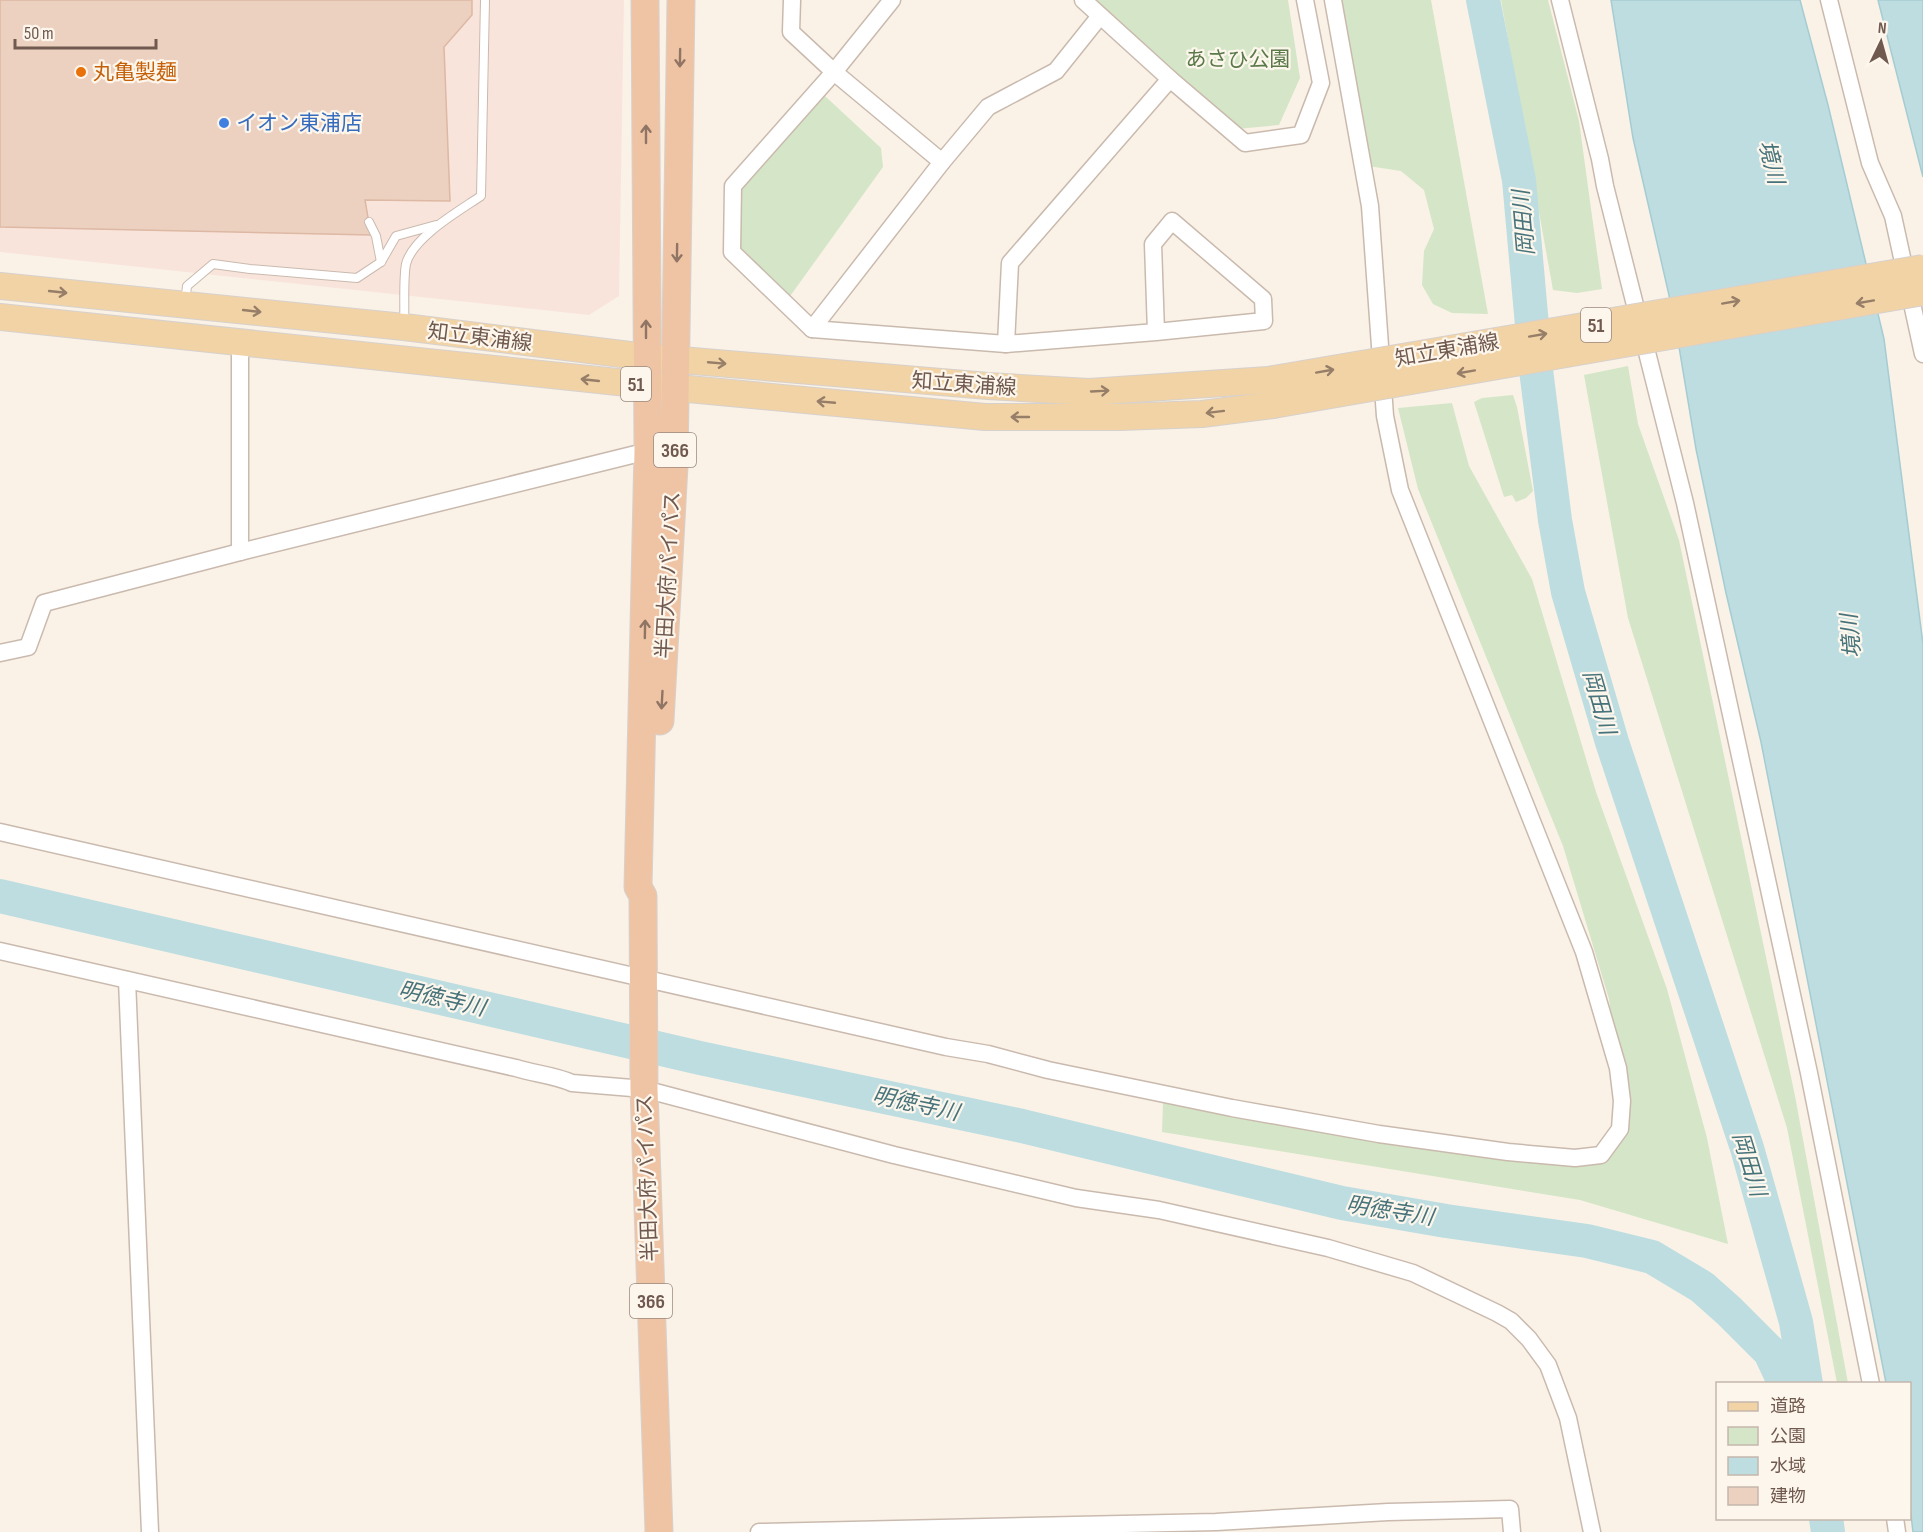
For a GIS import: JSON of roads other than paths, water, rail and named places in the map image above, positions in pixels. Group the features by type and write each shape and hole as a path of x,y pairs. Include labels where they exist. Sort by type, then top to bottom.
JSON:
{"highway":[{"name":"半田大府パイパス","path":"645,0 648,450 638,887 643,896 644,1079 659,1532"},
{"name":"半田大府パイパス","path":"643,896 652,884 674,466 681,0"}],"main road":[{"name":"知立東浦線","path":"0,286 404,327 676,360 988,386 1089,392 1268,380 1923,268"},
{"name":"知立東浦線","path":"0,317 240,344 985,417 1132,416 1202,414 1273,405 1923,292"}],"street":[{"path":"792,0 792,32 834,72 942,162"},
{"path":"892,0 834,72 733,186 732,252 812,329 1006,344 1156,332 1264,321 1263,299 1172,221 1153,244 1156,332"},
{"path":"1083,0 1170,79 1245,142 1301,135 1321,82 1305,0"},
{"path":"0,832 946,1047 988,1054 1048,1070 1232,1108 1379,1134 1508,1152 1575,1158 1602,1155 1620,1129 1622,1101 1618,1068 1584,952 1400,490 1385,416 1370,206 1333,0"},
{"path":"1560,0 1685,503 1809,1073 1871,1382"},
{"path":"1829,0 1870,163 1893,216 1923,354"},
{"path":"812,329 988,106 1056,71 1100,16"},
{"path":"1006,344 1010,263 1170,79"},
{"path":"240,344 240,552"},
{"path":"0,653 28,647 44,603 648,450"},
{"path":"0,951 516,1068 535,1075 561,1078 572,1083 644,1079 894,1155 1076,1198 1159,1210 1328,1248 1413,1273 1511,1321 1529,1339 1548,1365 1568,1418 1592,1532"},
{"path":"127,980 150,1532"},
{"path":"759,1532 1216,1522 1388,1512 1510,1509 1512,1532"}],"lane":[{"path":"404,327 406,263 419,242 439,224 481,196 485,0"},
{"path":"369,222 381,262"},
{"path":"184,306 187,286 213,264 357,278 381,262 396,236 439,224"}],"water":[{"name":"境川","path":"1611,0 1800,0 1828,105 1884,339 1923,644 1923,1532 1913,1532 1911,1515 1911,1382 1886,1382 1761,742 1726,593 1696,449 1674,317 1633,138"},
{"path":"1878,0 1923,0 1923,177"}],"waterway":[{"name":"岡田川","path":"1483,0 1519,180 1536,370 1555,520 1568,592 1612,742 1747,1148 1796,1322 1806,1382"},
{"name":"明徳寺川","path":"0,896 700,1058 1022,1126 1342,1203 1446,1221 1587,1241 1652,1257 1702,1287 1729,1311 1770,1352 1784,1382"},
{"name":"岡田川","path":"1826,1520 1828,1532"}],"place":[{"name":"丸亀製麺","path":"81,72"},
{"name":"イオン東浦店","path":"224,123"}],"park label":[{"name":"あさひ公園","path":"1238,59"}]}
